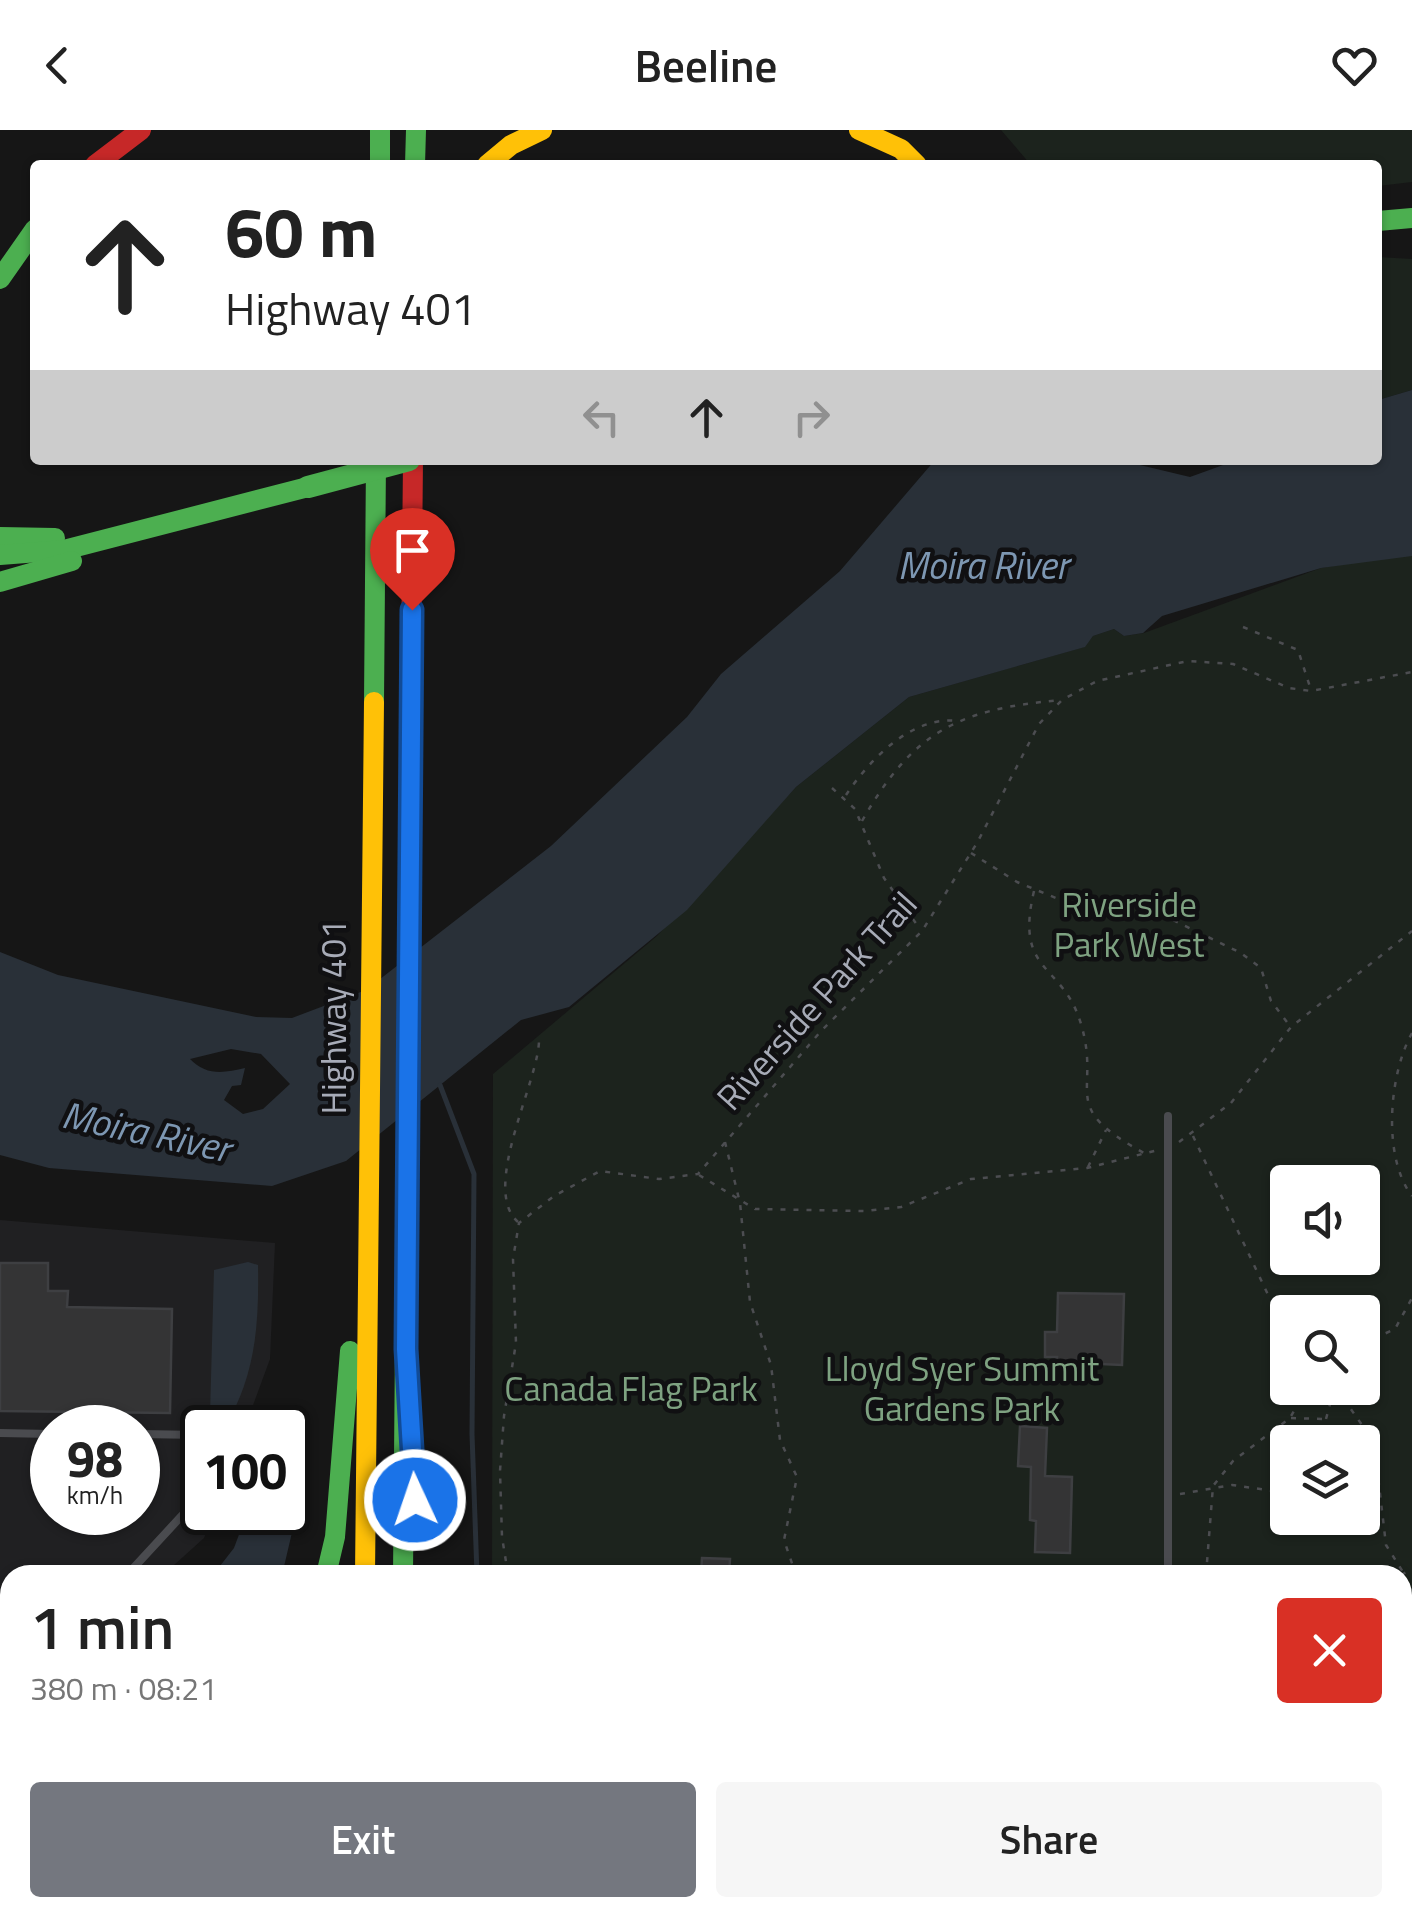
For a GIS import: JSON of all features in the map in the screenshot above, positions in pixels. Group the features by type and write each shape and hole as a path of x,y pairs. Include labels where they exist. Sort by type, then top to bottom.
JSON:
{"main road":[{"path":"101,160 141,130"},
{"path":"380,130 380,160"},
{"path":"416,130 416,160"},
{"path":"492,160 542,130"},
{"path":"859,130 900,148 912,160"},
{"path":"1382,221 1412,218"},
{"path":"0,279 30,236"},
{"path":"0,304 30,265"},
{"name":"Highway 401","path":"365,1565 373,465"},
{"path":"0,555 51,552 394,465"},
{"path":"404,1565 413,465"},
{"path":"0,582 256,500"},
{"path":"0,537 71,537 143,528"},
{"path":"328,1565 335,1537 368,1197"},
{"path":"406,1349 419,1565"}],"lane":[{"path":"1168,1116 1168,1565"},
{"path":"0,1434 30,1434"},
{"path":"136,1565 180,1518"}],"path":[{"path":"1243,627 1260,637 1294,646 1311,691"},
{"name":"Riverside Park Trail","path":"698,1174 821,1031 922,931 971,853 1039,724 1062,700 1097,681 1188,661 1233,664 1288,688 1311,691 1412,672"},
{"path":"862,821 918,742 960,722 1027,703 1062,700"},
{"path":"845,798 868,766 910,731 927,723 960,722"},
{"path":"832,788 862,821 884,878 922,931"},
{"path":"971,853 1034,890 1108,917 1148,908 1241,953 1261,968 1271,1001 1291,1027"},
{"path":"1034,890 1028,917 1030,947 1072,1003 1082,1025 1084,1090 1092,1112 1106,1130 1146,1154"},
{"path":"507,1565 500,1472 516,1343 513,1258 520,1223 554,1196 600,1172 632,1172 658,1179 698,1174 755,1209 865,1211 901,1207 971,1179 1087,1168 1167,1148 1192,1134 1230,1103 1291,1027 1412,931"},
{"path":"1412,1033 1398,1059 1392,1146 1396,1171 1412,1196"},
{"path":"520,1223 509,1209 510,1159 520,1107 537,1068 538,1040"},
{"path":"1087,1168 1106,1130"},
{"path":"1192,1134 1270,1299"},
{"path":"725,1140 740,1203 750,1302 771,1365 780,1440 796,1477 784,1540 793,1565"},
{"path":"1380,1336 1395,1329 1412,1298"},
{"path":"1207,1565 1213,1486 1233,1462 1290,1418 1297,1405"},
{"path":"1329,1425 1326,1419 1330,1405"},
{"path":"1290,1418 1326,1419"},
{"path":"1168,1496 1213,1486 1270,1491"},
{"path":"1380,1512 1386,1545 1397,1565"}],"shaded area":[{"path":"0,1220 275,1243 270,1359 253,1405 180,1405 180,1535 205,1535 174,1565 0,1565"}],"green space":[{"path":"1001,130 1412,130 1412,182 1382,186 1382,160 1027,160"},
{"path":"1382,257 1412,259 1412,390 1382,399"},
{"name":"Riverside Park West","path":"1412,556 1412,1565 492,1565 493,1074 657,936 796,787 909,697 1084,647 1093,636 1114,629 1124,636 1144,633 1321,568"}],"water":[{"name":"Moira River","path":"1412,390 1412,556 1321,568 1162,616 1143,633 1124,636 1114,629 1093,636 1085,647 909,697 796,787 687,910 569,1007 521,1020 346,1161 272,1186 49,1168 0,1155 0,952 58,975 256,1017 292,1018 366,990 551,846 687,717 721,674 840,571 931,465 1140,465 1190,477 1223,465 1382,465 1382,399","holes":["231,1049 261,1054 290,1084 263,1109 243,1114 224,1100 232,1086 241,1085 245,1068 216,1072 190,1059"]},
{"path":"248,1262 258,1265 254,1345 236,1405 210,1405 214,1270"},
{"path":"239,1535 291,1535 284,1565 221,1565"}],"building":[{"path":"0,1263 48,1263 48,1291 68,1291 67,1307 172,1309 170,1413 160,1413 160,1405 30,1405 30,1411 0,1411"},
{"path":"1058,1293 1124,1294 1122,1365 1056,1362 1057,1357 1045,1357 1045,1332 1057,1332"},
{"path":"1020,1426 1047,1428 1045,1476 1072,1477 1070,1553 1035,1552 1036,1521 1030,1520 1031,1467 1018,1466"},
{"path":"702,1558 730,1559 730,1565 702,1565"}],"waterway":[{"path":"440,1085 474,1174 472,1434 477,1565"}],"traffic: fast":[{"path":"380,130 380,160"},
{"path":"415,160 416,130"},
{"path":"1382,221 1412,218"},
{"path":"0,279 30,236"},
{"path":"374,702 376,465"},
{"path":"308,487 390,465"},
{"path":"0,555 64,550 308,487"},
{"path":"0,537 55,538"},
{"path":"0,582 72,561"},
{"path":"403,1565 410,763"},
{"path":"328,1565 335,1537 350,1351"}],"traffic: slow":[{"path":"493,160 511,145 542,130"},
{"path":"859,130 901,149 912,160"},
{"path":"365,1565 374,702"}],"traffic: jam":[{"path":"102,160 141,130"},
{"path":"410,763 413,465"}],"route":[{"path":"412,610 406,1349 415,1500"}],"park label":[{"name":"Canada Flag Park","path":"631,1389"},
{"name":"Lloyd Syer Summit Gardens Park","path":"962,1389"}]}
